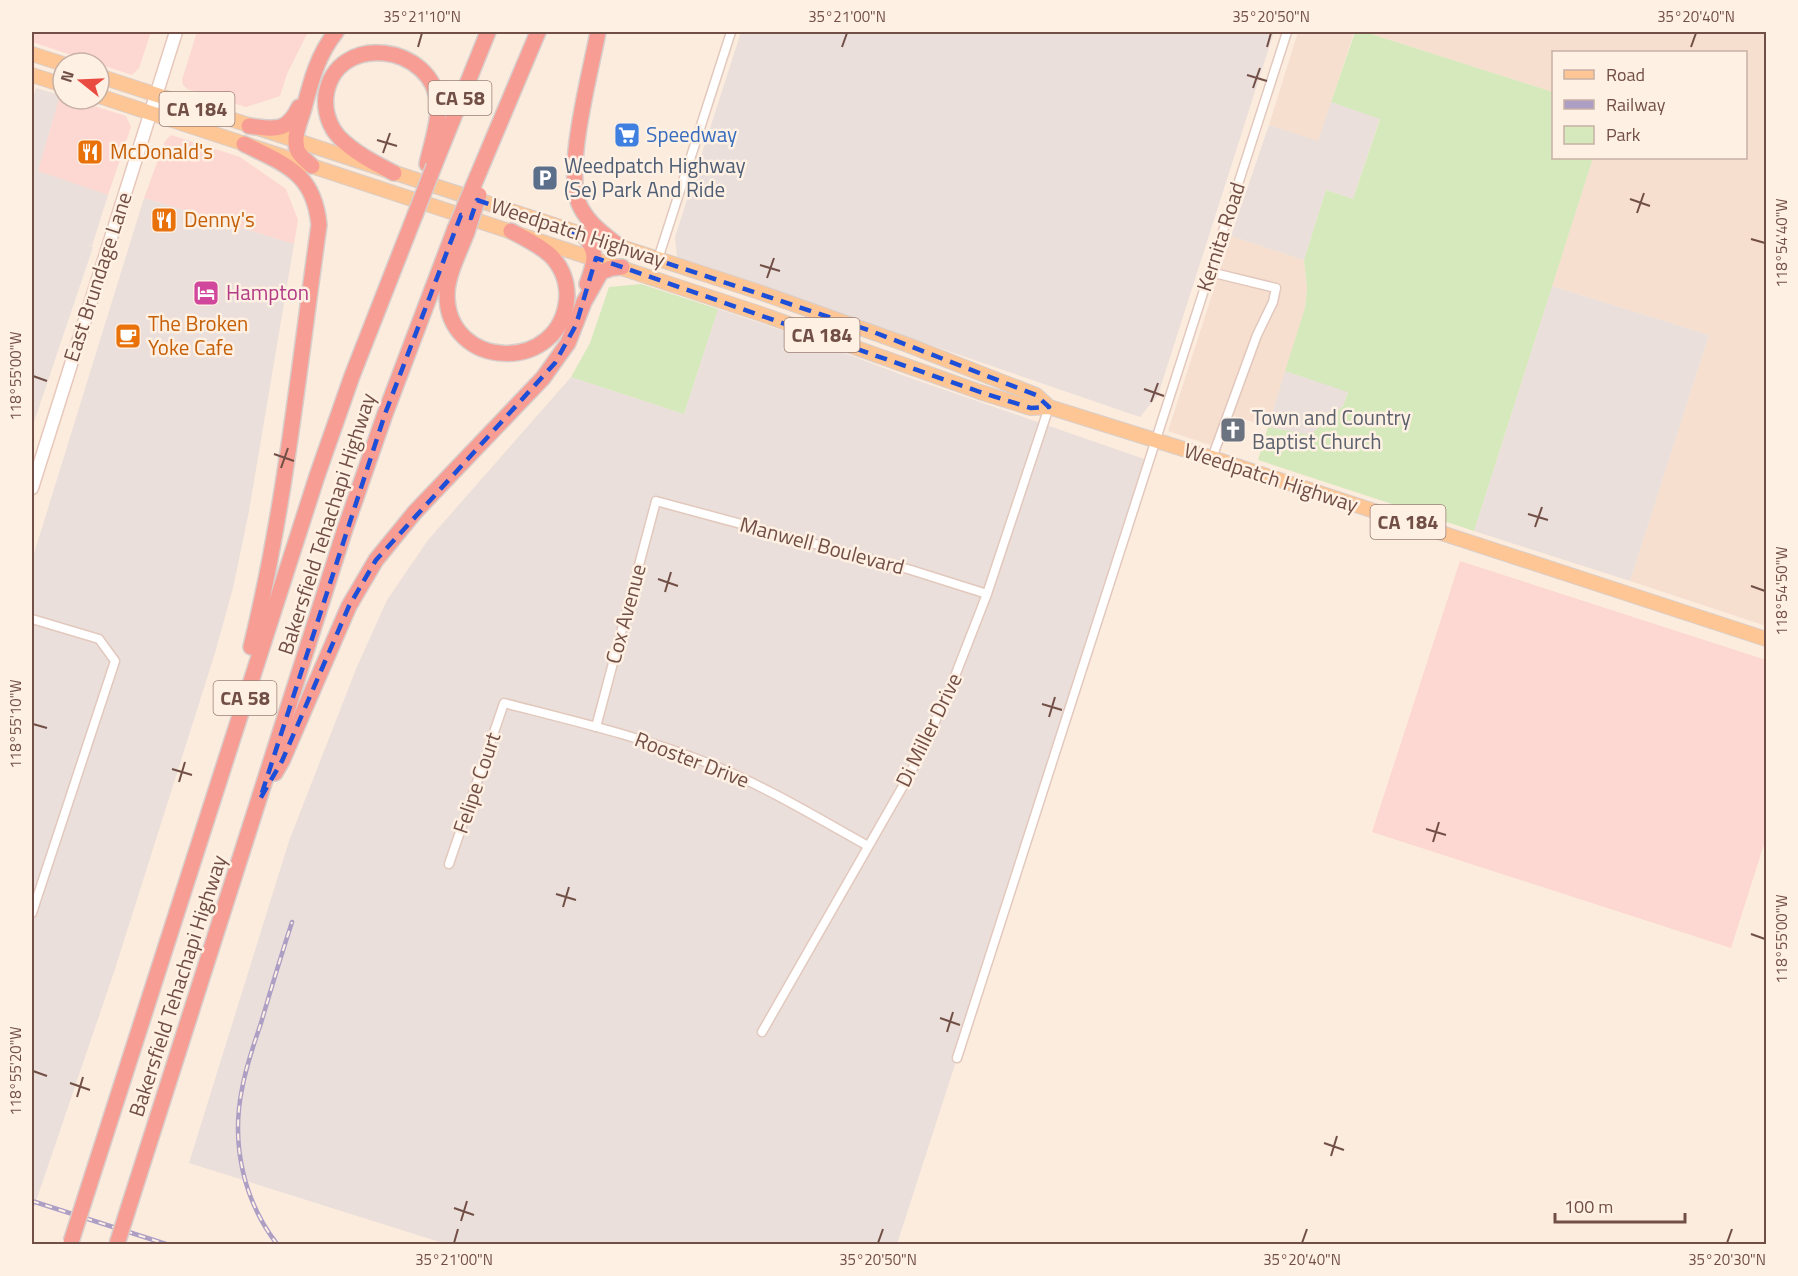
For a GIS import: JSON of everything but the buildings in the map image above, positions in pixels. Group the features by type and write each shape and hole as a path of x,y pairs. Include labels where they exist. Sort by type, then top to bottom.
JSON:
{"highway":[{"path":"312,166 300,154 296,141 306,97 319,59 336,32"},
{"name":"CA 58","path":"431,165 488,32"},
{"name":"Bakersfield Tehachapi Highway","path":"117,1245 345,529 389,404 461,231 538,32"},
{"path":"598,32 575,154 574,189 580,207 590,220 620,247"},
{"path":"394,173 346,143 334,131 328,117 326,100 333,73 352,58 363,54 375,52 398,55 417,66 431,84 438,104 431,165"},
{"path":"249,126 277,129 284,126 290,122 306,97"},
{"path":"190,873 247,664 270,562 319,225 317,204 307,184 290,168 244,144"},
{"name":"Bakersfield Tehachapi Highway","path":"70,1243 283,576 352,376 415,215 431,165"},
{"path":"461,231 447,290 450,313 468,341 488,352 511,355 533,349 552,334 563,315 567,292 565,279 555,261 534,244 511,231"},
{"path":"260,799 282,761 349,606 376,560 415,512 543,378 568,343 584,302 595,258 594,248 583,235"},
{"path":"584,302 601,272 622,267"}],"main road":[{"name":"East Brundage Lane","path":"32,488 176,32"},
{"path":"32,54 51,60"},
{"path":"32,75 51,81"},
{"name":"Weedpatch Highway","path":"111,80 658,259 906,344 1036,395 1049,407"},
{"name":"Weedpatch Highway","path":"111,100 622,267 1000,398 1031,408 1049,407 1212,458 1767,639"}],"street":[{"path":"658,259 731,32"},
{"name":"Kernita Road","path":"957,1058 1287,32"},
{"path":"1210,272 1276,288 1274,302 1257,335 1212,458"},
{"name":"Di Miller Drive","path":"762,1032 911,772 930,733 965,655 1049,407"},
{"name":"Manwell Boulevard","path":"656,501 911,570 987,594"},
{"name":"Cox Avenue","path":"596,727 656,501"},
{"path":"32,619 99,639 115,661 32,913"},
{"name":"Rooster Drive","path":"504,703 674,750 748,781 868,846"},
{"name":"Felipe Court","path":"449,864 504,703"}],"highlighted area":[{"path":"477,200 871,331 1036,395 1049,407 1031,408 980,392 596,258 576,325 555,363 376,560 349,606 282,761 260,799 385,414 461,215 471,218"}],"shaded area":[{"path":"32,32 151,32 139,68 132,75 111,68 111,51 59,51 32,42"},
{"path":"197,32 308,32 287,74 280,96 246,107 187,89 183,85 182,80"},
{"path":"741,32 1274,32 1158,395 1140,417 677,258 675,237"},
{"path":"1298,32 1354,32 1318,142 1269,125"},
{"path":"1365,32 1766,32 1766,626 1630,581 1709,335 1552,286 1593,159 1747,159 1747,51 1552,51 1552,92"},
{"path":"36,88 51,92 51,111 55,111 38,171 108,195 92,246 87,245 93,247 32,428 32,102"},
{"path":"1331,102 1380,118 1353,199 1326,190 1304,260 1231,236 1269,125 1318,141"},
{"path":"55,111 110,111 126,116 131,127 108,195 38,171"},
{"path":"171,135 240,157 286,189 298,220 294,244 144,198 165,141"},
{"path":"144,198 294,244 249,511 233,588 215,653 115,969 32,1213 32,560"},
{"path":"1231,236 1304,260 1307,289 1305,308 1268,427 1225,413 1213,446 1168,431"},
{"path":"1552,286 1709,335 1630,581 1474,531"},
{"path":"718,309 1150,461 897,1244 446,1244 189,1163 289,841 356,669 387,600 428,540 571,377 684,414"},
{"path":"1285,371 1348,391 1343,406 1310,436 1268,427"},
{"path":"1460,561 1766,660 1766,838 1731,948 1372,832"}],"green space":[{"path":"1355,32 1365,32 1552,92 1552,159 1593,159 1474,531 1258,460 1268,427 1310,435 1343,406 1348,392 1285,371 1305,308 1307,289 1304,260 1326,190 1353,199 1380,119 1331,102"},
{"path":"641,284 718,309 684,414 571,377 590,343 609,287"}],"railway":[{"path":"277,1244 265,1227 248,1190 239,1150 238,1130 239,1109 248,1064 292,922"},
{"path":"32,1201 166,1244"}],"place":[{"name":"Speedway","path":"627,135"},
{"name":"McDonald's","path":"90,152"},
{"name":"Weedpatch Highway (Se) Park And Ride","path":"545,178"},
{"name":"Denny's","path":"164,220"},
{"name":"Hampton","path":"206,293"},
{"name":"The Broken Yoke Cafe","path":"128,336"},
{"name":"Town and Country Baptist Church","path":"1233,430"}]}
